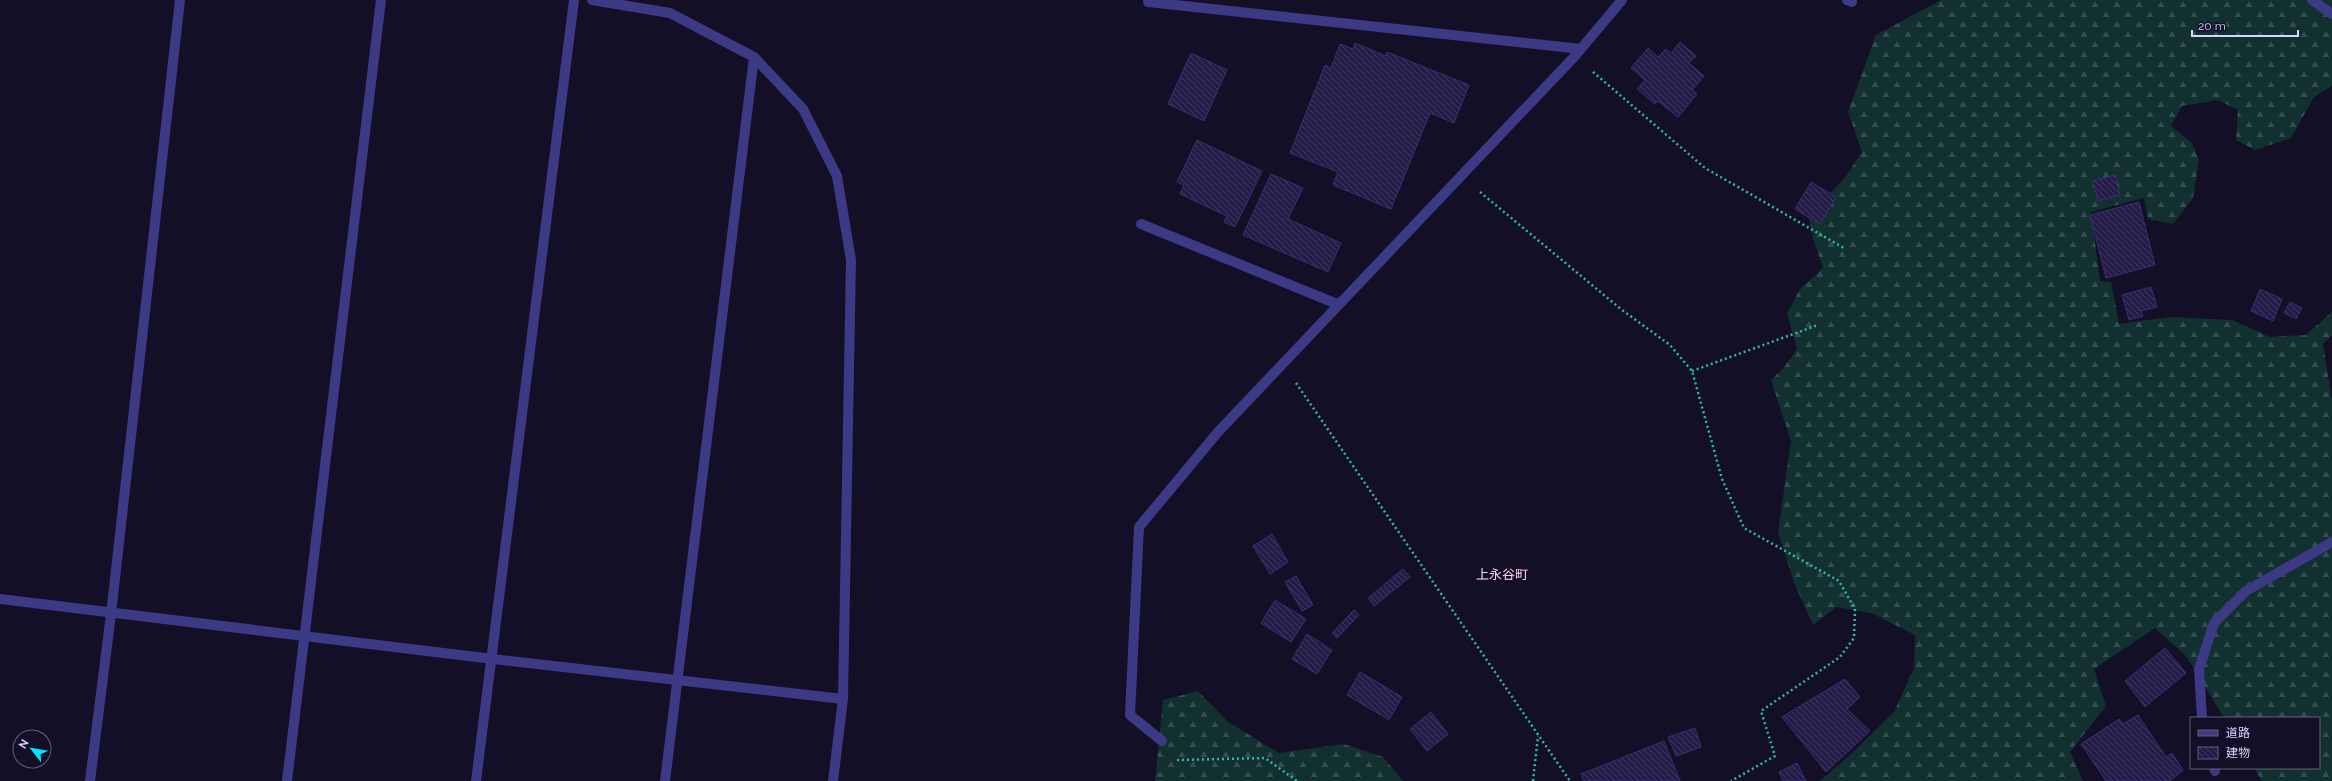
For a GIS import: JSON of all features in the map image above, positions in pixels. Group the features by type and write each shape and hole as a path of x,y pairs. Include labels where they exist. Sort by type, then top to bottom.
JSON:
{"street":[{"path":"90,781 111,614 180,0"},
{"path":"287,781 381,0"},
{"path":"476,781 493,659 574,0"},
{"path":"592,0 670,12 754,57 803,109 837,176 851,260 843,699 833,781"},
{"path":"1162,741 1130,715 1140,527 1218,432 1337,304 1578,53 1622,0"},
{"path":"2312,0 2332,14"},
{"path":"1148,2 1578,53"},
{"path":"665,781 754,57"},
{"path":"1141,224 1337,304"},
{"path":"2202,717 2199,669 2214,623 2246,591 2332,542"},
{"path":"0,599 111,614 493,659 678,678 843,699"}],"path":[{"path":"1578,53 1704,168 1844,248"},
{"path":"1461,176 1622,310 1670,345 1692,371 1722,479 1744,528 1839,581 1855,609 1854,638 1840,658 1761,711 1775,756 1731,781"},
{"path":"1692,371 1818,325"},
{"path":"1282,363 1570,781"},
{"path":"1533,781 1538,736"},
{"path":"1162,741 1154,754 1164,761 1266,758 1297,781"}],"green space":[{"path":"1941,0 2332,0 2332,86 2314,97 2291,138 2255,150 2236,140 2238,110 2218,100 2182,106 2171,126 2192,143 2199,160 2193,198 2173,224 2148,219 2144,198 2091,212 2100,281 2111,282 2119,324 2170,317 2232,320 2270,337 2306,335 2332,312 2332,335 2323,344 2332,401 2332,781 2262,781 2255,769 2320,769 2320,717 2223,717 2187,657 2155,628 2094,669 2106,706 2070,752 2083,781 1820,781 1852,753 1894,712 1914,668 1915,635 1871,613 1836,607 1813,625 1794,583 1778,532 1791,441 1771,380 1785,366 1797,349 1787,314 1800,289 1823,268 1813,239 1809,217 1846,176 1862,152 1848,112 1876,35"},
{"path":"1198,691 1228,722 1279,753 1344,744 1383,757 1403,781 1155,781 1163,700"}],"building":[{"path":"1680,42 1696,56 1689,63 1704,76 1692,90 1697,94 1678,117 1658,101 1655,104 1637,89 1645,80 1631,68 1648,48 1658,57 1666,49 1671,53"},
{"path":"1355,43 1386,56 1387,52 1469,85 1454,123 1430,113 1391,209 1333,185 1338,172 1290,153 1325,65 1331,68 1340,44 1353,49"},
{"path":"1191,53 1227,70 1204,121 1168,104"},
{"path":"1197,140 1262,171 1235,227 1224,222 1227,216 1180,194 1184,185 1177,182"},
{"path":"1271,174 1303,188 1288,219 1341,243 1328,272 1243,235"},
{"path":"2115,175 2120,195 2098,201 2093,181"},
{"path":"1811,182 1836,197 1820,224 1795,209"},
{"path":"2139,202 2155,265 2106,278 2090,215"},
{"path":"2151,287 2157,307 2141,311 2143,316 2129,320 2122,295"},
{"path":"2260,289 2282,299 2273,321 2251,311"},
{"path":"2290,302 2302,308 2296,319 2284,313"},
{"path":"1272,534 1288,562 1270,574 1253,546"},
{"path":"1403,569 1410,577 1374,606 1368,598"},
{"path":"1296,576 1313,605 1302,611 1285,582"},
{"path":"1275,600 1306,619 1291,642 1261,623"},
{"path":"1354,610 1359,615 1337,638 1332,633"},
{"path":"1307,634 1332,650 1317,674 1292,659"},
{"path":"2165,648 2186,673 2145,707 2125,681"},
{"path":"1360,672 1402,697 1389,720 1347,695"},
{"path":"1845,679 1860,697 1847,709 1870,731 1826,772 1782,717"},
{"path":"1431,712 1448,734 1427,751 1410,729"},
{"path":"2138,715 2166,757 2172,753 2183,770 2170,781 2106,781 2081,744 2119,719 2123,724"},
{"path":"1695,728 1701,747 1676,756 1668,737"},
{"path":"1664,741 1680,781 1584,781 1581,774"},
{"path":"1797,763 1806,781 1783,781 1779,772"}],"district":[{"name":"上永谷町","path":"1502,574"}]}
